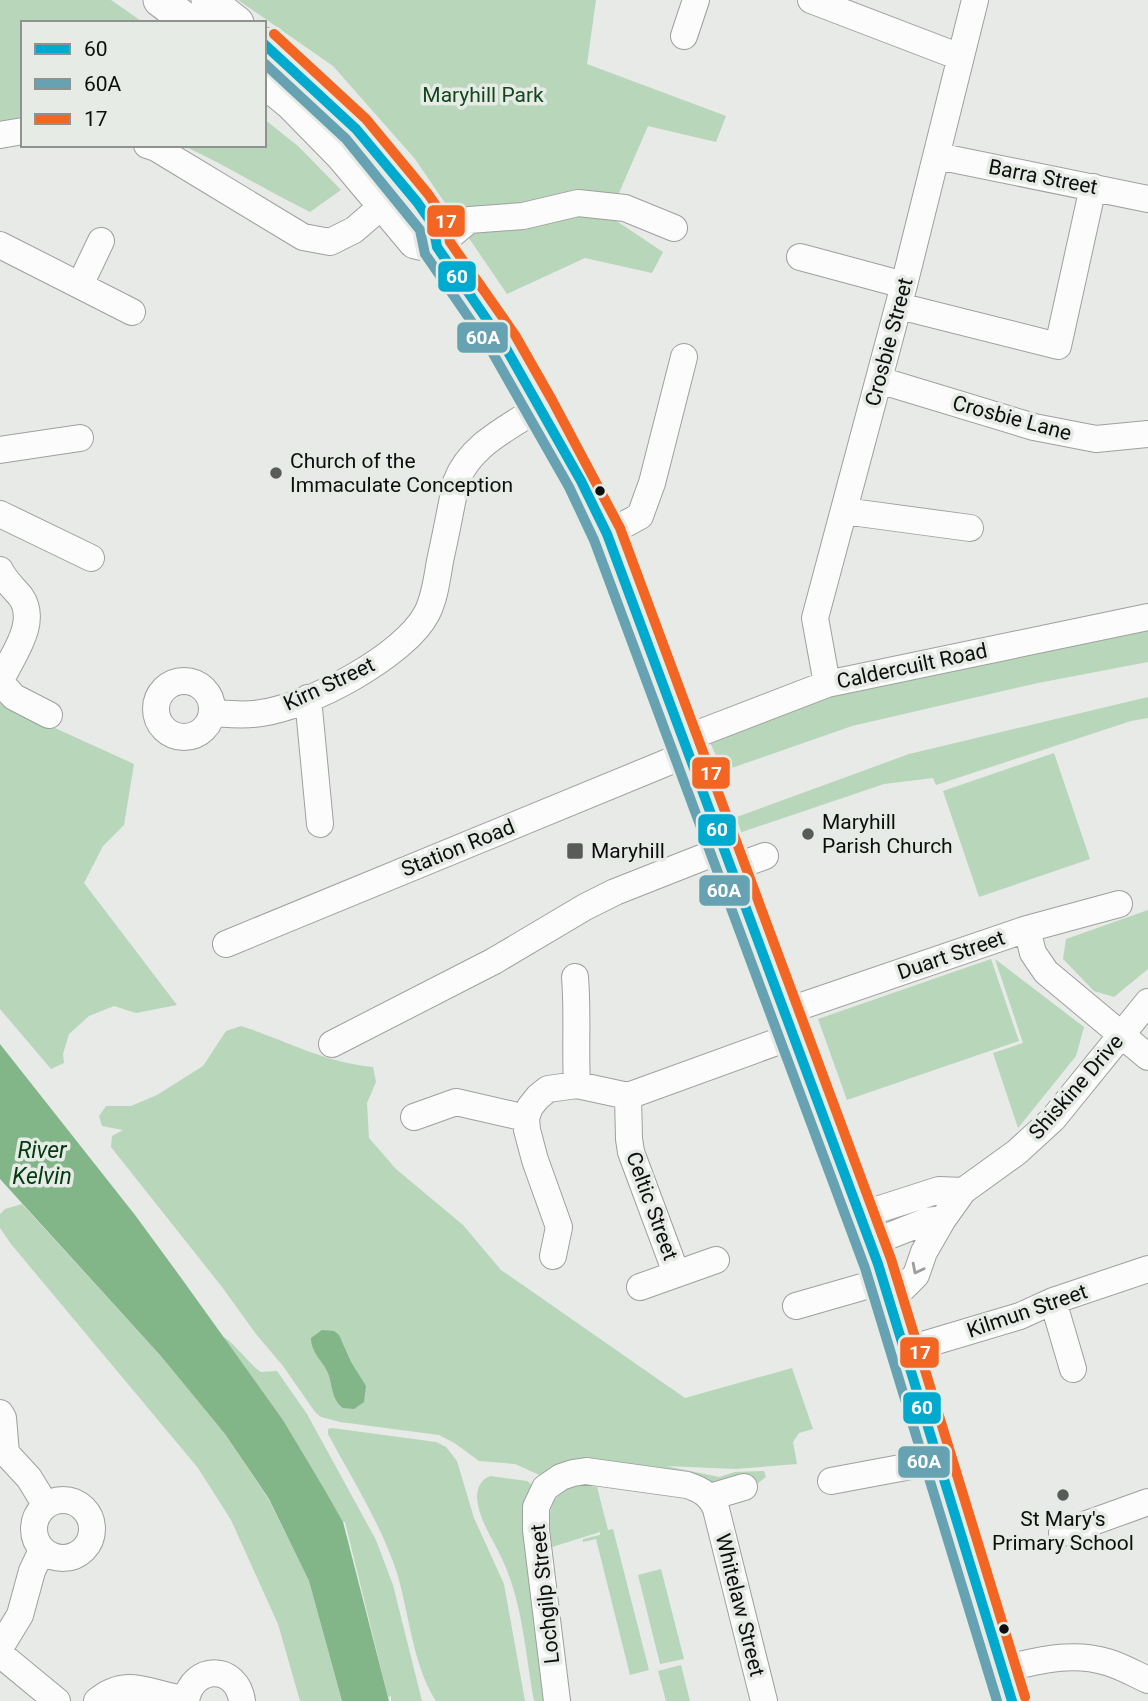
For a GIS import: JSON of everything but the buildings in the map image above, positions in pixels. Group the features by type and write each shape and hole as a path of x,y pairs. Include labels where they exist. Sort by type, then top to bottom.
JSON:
{"main road":[{"path":"160,0 187,21"},
{"path":"208,0 234,21"},
{"path":"266,46 356,129 394,195 415,242 437,247 496,332 581,481 607,534 866,1229 906,1350 1012,1701"},
{"path":"266,83 291,103 342,155 394,195"}],"street":[{"path":"684,36 696,0"},
{"path":"811,0 960,57"},
{"name":"Crosbie Street","path":"827,684 815,618 902,296 975,0"},
{"path":"153,147 303,237 330,242 354,230 394,195"},
{"name":"Barra Street","path":"937,156 1148,200"},
{"path":"800,257 902,296 1058,346 1093,187"},
{"path":"437,247 469,220 523,216 579,203 625,208 674,228"},
{"path":"80,285 100,242"},
{"path":"0,245 132,312"},
{"path":"607,534 640,516 652,483 684,357"},
{"name":"Crosbie Lane","path":"879,380 1034,427 1096,439 1148,434"},
{"name":"Kirn Street","path":"213,713 264,713 308,698 356,675 391,653 420,625 428,611 461,469 480,447 540,407"},
{"path":"0,450 80,438"},
{"path":"844,511 970,528"},
{"path":"0,514 91,558"},
{"path":"0,570 22,599 28,620 2,684 14,697 49,715"},
{"name":"Caldercuilt Road","path":"689,753 827,684 1148,617"},
{"path":"308,698 320,824"},
{"name":"Station Road","path":"226,944 689,753"},
{"path":"332,1044 494,961 615,892 725,852 765,856"},
{"name":"Duart Street","path":"789,1024 840,992 1027,929 1119,904"},
{"path":"1027,929 1033,953 1046,972 1148,1057"},
{"path":"575,977 578,1010 575,1042 577,1085"},
{"name":"Shiskine Drive","path":"887,1291 916,1275 924,1252 963,1191 1017,1152 1053,1119 1148,1002"},
{"path":"553,1256 559,1227 529,1144 526,1118 530,1107 548,1089 577,1085 628,1096 789,1024"},
{"name":"Celtic Street","path":"628,1096 631,1152 676,1273"},
{"path":"414,1117 456,1102 526,1118"},
{"path":"866,1229 939,1190 963,1191"},
{"path":"866,1229 943,1219"},
{"name":"Celtic Street","path":"640,1287 716,1260"},
{"name":"Kilmun Street","path":"906,1350 1020,1316 1053,1301 1148,1269"},
{"path":"796,1306 887,1291"},
{"path":"1053,1301 1073,1369"},
{"path":"0,1413 3,1418 6,1453 29,1478 45,1504"},
{"path":"831,1481 938,1461"},
{"name":"Lochgilp Street","path":"557,1701 536,1530 536,1507 545,1488 561,1477 586,1471 687,1485 700,1489 713,1503"},
{"path":"713,1503 744,1487"},
{"path":"57,1499 69,1499 80,1504 88,1513 92,1525 86,1548 76,1555 64,1558 52,1557 42,1550 34,1539 33,1526 36,1514 45,1504 57,1499"},
{"name":"Whitelaw Street","path":"713,1503 764,1701"},
{"path":"1062,1533 1148,1503"},
{"path":"0,1648 20,1615 32,1571 42,1550"},
{"path":"0,1654 57,1701"},
{"path":"1002,1669 1054,1657 1083,1657 1106,1661 1148,1680"},
{"path":"97,1701 108,1692 134,1687 186,1700 189,1687 198,1678 210,1673 222,1674 233,1680 241,1691 242,1701"}],"green space":[{"path":"0,0 111,0 141,21 21,21 21,123 0,126"},
{"name":"Maryhill Park","path":"238,0 596,0 587,64 726,116 716,142 648,126 609,216 663,252 652,273 585,258 507,294 415,159 333,66"},
{"path":"266,121 298,146 341,190 310,212 186,147 266,147"},
{"path":"1148,628 1148,662 1038,683 852,726 723,771 708,738 857,688"},
{"path":"1148,697 1148,718 1131,721 936,785 933,778 884,784 739,833 737,817 909,754"},
{"path":"0,703 134,764 124,825 103,846 84,883 177,1005 136,1013 114,1006 89,1016 69,1034 63,1054 64,1063 51,1069 0,1009"},
{"path":"1054,753 1090,859 979,897 943,791"},
{"path":"1148,910 1148,969 1114,997 1094,991 1063,959 1066,939"},
{"path":"991,959 1019,1041 847,1100 818,1019"},
{"path":"995,959 1084,1027 1076,1056 1018,1128 993,1053 1023,1043"},
{"path":"241,1026 338,1061 373,1067 376,1082 367,1103 369,1138 396,1169 463,1225 501,1270 685,1398 792,1368 813,1429 799,1433 793,1442 797,1464 736,1469 666,1466 719,1477 735,1472 764,1471 766,1477 750,1495 717,1485 544,1477 515,1464 479,1461 439,1435 321,1417 111,1147 112,1136 123,1130 102,1126 99,1116 106,1106 131,1106 157,1095 203,1066 226,1031"},
{"path":"22,1204 160,1355 225,1434 269,1500 309,1581 342,1701 300,1701 278,1624 231,1520 198,1468 0,1228 0,1214 5,1209"},
{"path":"223,1337 261,1372 277,1371 307,1414 376,1540 393,1585 422,1701 391,1701 391,1696 388,1697 345,1522 283,1420"},
{"path":"328,1429 436,1442 446,1447 457,1461 474,1518 504,1584 525,1701 436,1701 417,1656 397,1573 366,1502 328,1434"},
{"path":"490,1476 527,1481 536,1488 550,1701 534,1701 512,1584 478,1507 479,1487"},
{"path":"583,1485 597,1487 608,1530 613,1529 649,1670 630,1675 596,1539 583,1542 583,1539 600,1535 600,1532 552,1547 550,1516 555,1499 571,1488"},
{"path":"661,1569 684,1659 660,1664 638,1575"},
{"path":"681,1665 690,1701 666,1701 658,1671"}],"water":[{"name":"River Kelvin","path":"0,1044 179,1275 283,1420 323,1487 343,1522 389,1701 342,1701 309,1581 269,1499 225,1434 160,1355 0,1179"},
{"path":"322,1330 334,1331 339,1335 366,1386 364,1402 354,1409 343,1408 336,1401 328,1373 313,1348 311,1338"}],"transit line":[{"name":"17","path":"274,34 366,119 428,194 446,220 450,242 515,335 620,528 891,1259 1025,1697"},
{"name":"60","path":"266,46 356,129 417,202 433,225 437,247 503,343 581,481 607,534 878,1264 1012,1701"},
{"name":"60A","path":"266,65 346,139 420,230 425,254 491,350 569,487 594,540 865,1268 997,1701"}],"place":[{"name":"Church of the Immaculate Conception","path":"276,473"},
{"name":"Maryhill Parish Church","path":"808,834"},
{"name":"Maryhill","path":"575,851"},
{"name":"St Mary's Primary School","path":"1063,1495"}]}
